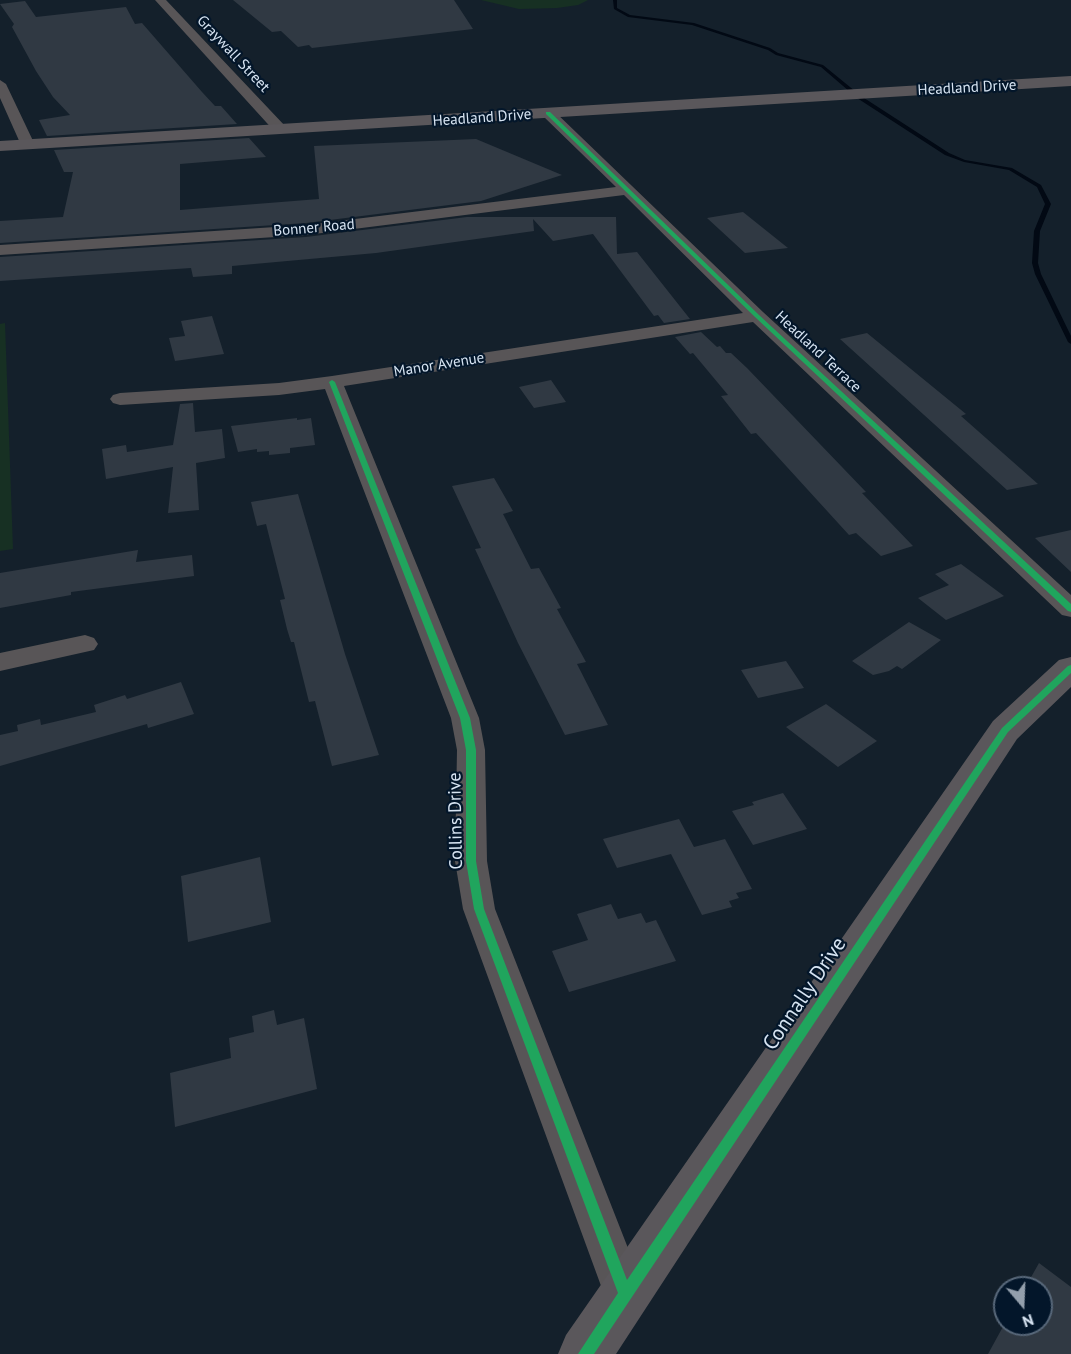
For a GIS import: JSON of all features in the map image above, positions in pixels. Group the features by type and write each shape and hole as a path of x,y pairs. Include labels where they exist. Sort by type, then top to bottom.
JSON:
{"main road":[{"name":"Headland Drive","path":"0,146 1071,81"},
{"name":"Connally Drive","path":"585,1354 1005,730 1071,668"}],"street":[{"name":"Graywall Street","path":"160,0 281,130"},
{"path":"0,84 28,145"},
{"name":"Headland Terrace","path":"548,113 757,316 1071,609"},
{"name":"Bonner Road","path":"0,250 306,230 627,190"},
{"name":"Manor Avenue","path":"120,399 279,389 757,316"},
{"name":"Collins Drive","path":"332,382 465,718 471,750 471,861 479,909 625,1294"},
{"path":"0,662 85,644"}],"green space":[{"path":"481,0 588,0 578,5 557,8 519,9"},
{"path":"5,323 13,549 0,551 0,324"}],"building":[{"path":"233,0 454,0 473,29 312,48 309,45 298,47 281,31 272,32"},
{"path":"25,1 36,17 126,7 135,24 142,23 215,106 221,106 237,124 47,136 39,120 70,115 53,97 36,71 12,27 14,24 0,4"},
{"path":"249,138 266,157 180,164 180,210 319,199 314,146 476,139 562,175 481,201 306,223 0,243 0,221 63,217 73,172 64,172 54,150"},
{"path":"743,212 788,248 745,253 707,218"},
{"path":"467,217 616,217 617,254 637,252 690,319 664,323 658,315 654,316 593,234 553,241 533,219 534,231 376,253 232,266 232,274 193,277 191,268 0,281 0,257 306,237"},
{"path":"212,316 224,354 175,361 169,338 185,336 181,321"},
{"path":"701,332 717,347 720,346 726,353 731,353 747,368 866,492 862,493 913,546 881,556 856,533 849,535 756,433 751,434 721,396 728,395 693,353 690,354 675,337"},
{"path":"867,333 966,414 961,416 1038,484 1007,490 840,339"},
{"path":"551,380 566,402 534,408 519,387"},
{"path":"193,403 195,432 222,429 225,458 196,463 199,510 168,513 173,467 106,479 102,449 126,445 127,452 173,445 180,404"},
{"path":"297,418 297,420 311,418 315,445 290,448 290,453 269,455 269,451 257,452 257,449 238,452 231,426"},
{"path":"494,478 513,511 503,514 531,569 539,568 561,608 557,609 586,662 577,664 608,725 565,735 518,643 475,549 481,548 452,486"},
{"path":"298,494 345,654 379,755 332,766 315,701 309,702 294,642 291,642 287,629 280,600 285,599 266,524 257,526 251,502"},
{"path":"1071,530 1071,572 1035,538"},
{"path":"138,550 136,562 192,555 194,576 71,592 71,595 0,608 0,573"},
{"path":"961,564 1004,596 946,620 918,598 949,585 935,574"},
{"path":"909,622 941,640 902,669 897,666 889,671 873,675 852,661"},
{"path":"786,661 804,688 758,698 741,670"},
{"path":"181,682 194,714 148,728 147,724 0,766 0,735 18,731 17,725 40,719 41,725 96,712 94,705 125,695 127,699"},
{"path":"826,704 877,741 838,767 786,727"},
{"path":"783,793 807,829 753,845 732,811 754,805 752,802"},
{"path":"679,819 694,847 725,839 752,889 736,893 739,898 729,901 732,907 702,915 671,854 617,868 603,839"},
{"path":"260,857 271,922 188,942 181,876"},
{"path":"611,904 618,919 641,913 646,923 656,920 676,961 569,992 552,951 588,940 577,914"},
{"path":"274,1010 277,1025 304,1018 317,1089 175,1127 170,1073 231,1058 229,1038 254,1032 252,1016"},
{"path":"1039,1263 1071,1287 1071,1354 988,1354 998,1336 1053,1336 1053,1276 1032,1276"}],"waterway":[{"path":"615,0 615,8 629,16 693,24 769,49 777,54 822,66 859,97 947,154 964,161 1010,169 1039,186 1048,204 1037,231 1035,263 1038,274 1071,342"}],"cycle path":[{"path":"548,113 757,316 1071,609"},
{"path":"332,382 465,718 471,750 471,861 479,909 625,1294"},
{"path":"585,1354 1005,730 1071,668"}]}
